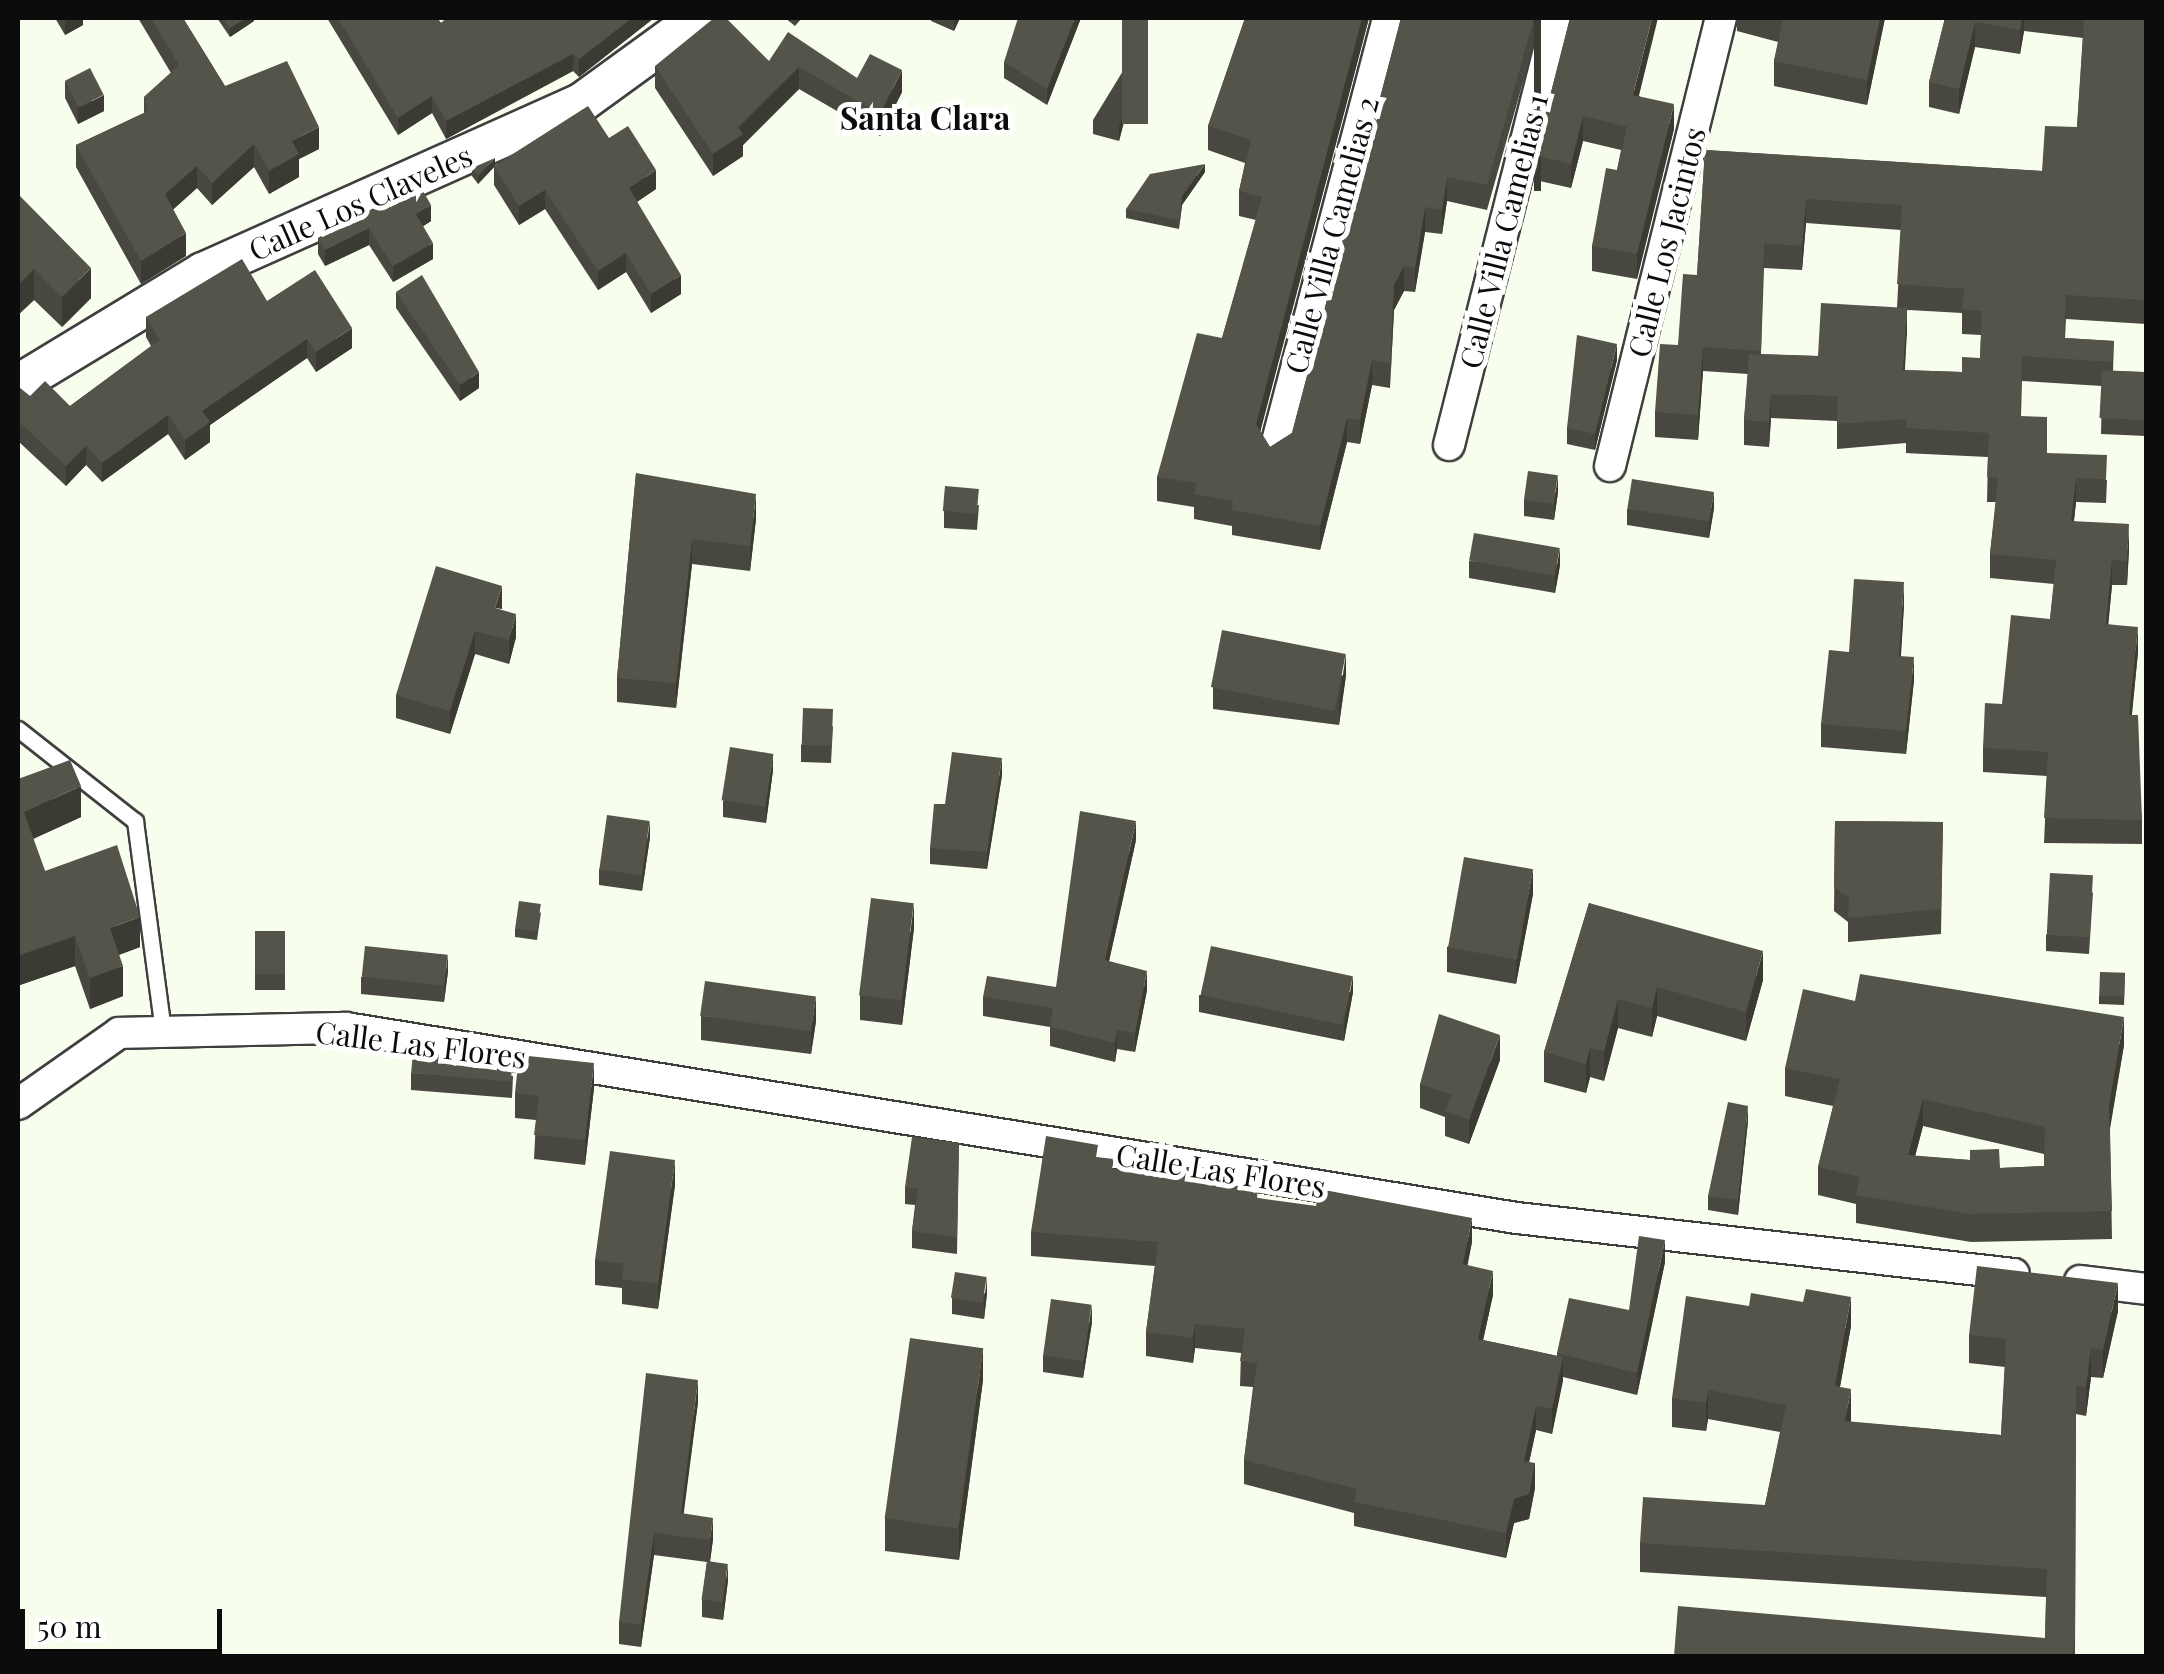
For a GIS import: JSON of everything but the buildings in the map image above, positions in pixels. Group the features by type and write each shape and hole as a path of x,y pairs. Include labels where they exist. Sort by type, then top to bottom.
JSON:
{"street":[{"name":"Calle Los Claveles","path":"18,384 203,272 580,104 698,18"},
{"name":"Calle Villa Camelias 2","path":"1274,453 1388,18"},
{"name":"Calle Villa Camelias 1","path":"1449,445 1558,18"},
{"name":"Calle Los Jacintos","path":"1610,466 1721,18"},
{"name":"Calle Las Flores","path":"18,1104 119,1033 346,1028 1517,1218 2146,1288"}],"lane":[{"path":"18,729 135,821 163,1032"}],"district":[{"name":"Santa Clara","path":"925,117"}]}
